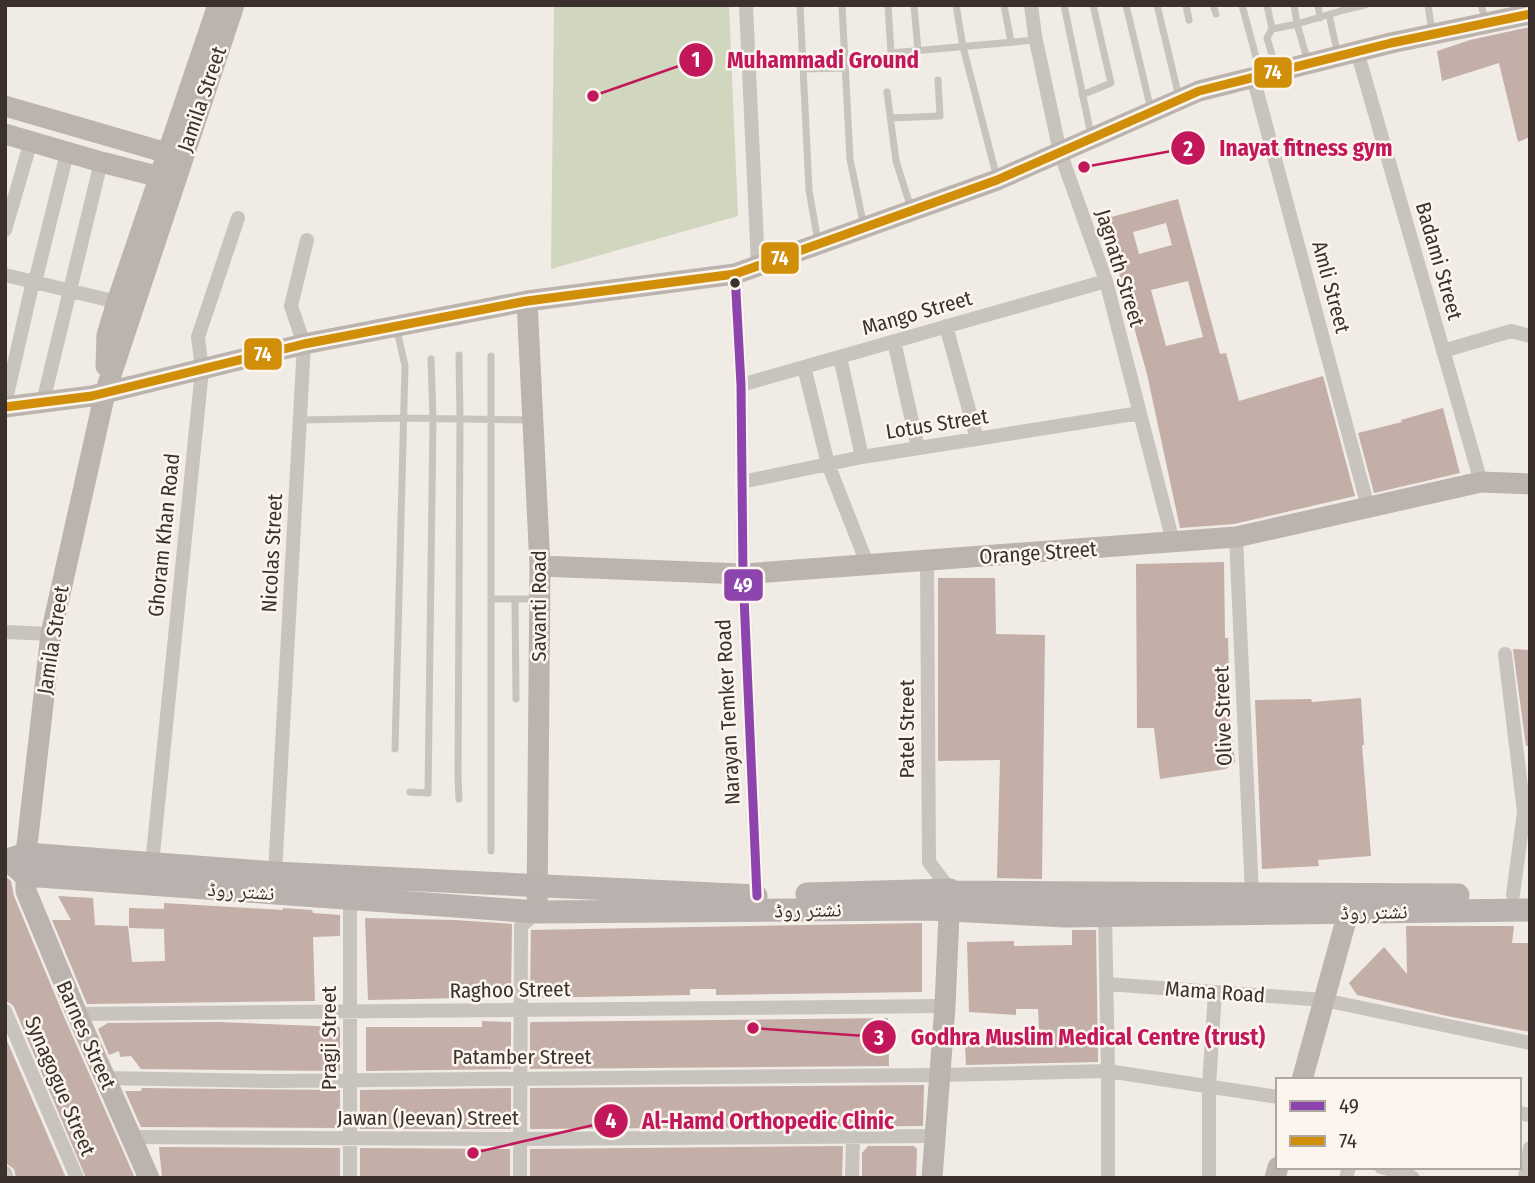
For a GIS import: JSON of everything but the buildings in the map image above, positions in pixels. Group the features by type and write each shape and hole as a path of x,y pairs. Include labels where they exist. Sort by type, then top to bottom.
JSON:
{"main road":[{"name":"Jamila Street","path":"98,394 195,93 218,5"},
{"name":"Jamila Street","path":"18,868 51,634 107,335 117,302 157,208 160,177 167,153 234,5"},
{"path":"5,405 98,394 304,344 527,301 735,274 997,180 1199,91 1432,35 1484,14 1530,15"},
{"path":"5,106 167,153"},
{"path":"5,134 160,177"},
{"name":"Savanti Road","path":"527,301 540,566 537,912"},
{"name":"Orange Street","path":"540,566 743,574 1236,537 1481,482 1530,484"},
{"name":"نشتر روڈ","path":"18,868 152,864 275,873 758,896 950,900 1065,916 1348,912 1524,900"},
{"name":"نشتر روڈ","path":"18,868 537,912 928,909 950,900"},
{"name":"Barnes Street","path":"18,868 77,1014 149,1178"},
{"name":"نشتر روڈ","path":"950,900 951,892 965,892 1398,896 1524,900"},
{"path":"932,1178 950,900"},
{"path":"1303,1078 1348,912"}],"street":[{"path":"746,5 758,266"},
{"name":"Jagnath Street","path":"1031,5 1060,152 1106,281 1173,542"},
{"name":"Badami Street","path":"1348,54 1443,351 1481,482"},
{"name":"Amli Street","path":"1263,75 1368,507"},
{"path":"5,230 31,141"},
{"path":"5,405 33,281 67,153"},
{"path":"43,402 101,162"},
{"name":"Ghoram Khan Road","path":"152,864 202,370 198,337 238,218"},
{"name":"Nicolas Street","path":"275,873 304,344 291,306 307,240"},
{"name":"Narayan Temker Road","path":"735,274 741,385 743,574 758,896"},
{"path":"5,275 117,302"},
{"name":"Mango Street","path":"741,385 1106,281"},
{"path":"946,326 977,439"},
{"path":"1443,351 1511,331 1530,336"},
{"path":"894,341 919,448"},
{"path":"840,357 862,457"},
{"path":"804,367 828,464 868,566"},
{"name":"Lotus Street","path":"742,482 862,457 1140,413"},
{"name":"Olive Street","path":"1236,537 1252,894"},
{"name":"Patel Street","path":"927,562 929,862 950,900"},
{"path":"5,632 51,634"},
{"path":"1505,654 1524,759 1524,900"},
{"name":"Pragji Street","path":"350,898 350,1178"},
{"path":"520,1178 521,926 537,912"},
{"path":"1105,915 1108,1178"},
{"name":"Mama Road","path":"1107,984 1324,1000 1530,1043"},
{"path":"1209,1178 1209,1086 1216,992"},
{"name":"Raghoo Street","path":"77,1014 945,1006"},
{"name":"Synagogue Street","path":"5,1011 77,1178"},
{"name":"Patamber Street","path":"105,1078 272,1081 1108,1071 1276,1097"},
{"name":"Jawan (Jeevan) Street","path":"131,1137 520,1139 935,1136"},
{"path":"852,1178 853,1137"},
{"path":"1388,1169 1413,1178"}],"lane":[{"path":"800,5 810,190 819,244"},
{"path":"842,5 849,159 864,228"},
{"path":"888,5 891,53 1036,40"},
{"path":"914,5 918,51"},
{"path":"956,5 963,47 997,180"},
{"path":"1004,5 1011,43"},
{"path":"1064,5 1092,138"},
{"path":"1082,95 1111,83 1093,5"},
{"path":"1126,5 1152,111"},
{"path":"1157,5 1180,99"},
{"path":"1186,5 1189,20"},
{"path":"1213,5 1216,14"},
{"path":"1242,5 1263,75"},
{"path":"1263,75 1267,38 1272,29 1268,5"},
{"path":"1294,5 1309,64"},
{"path":"1318,5 1320,18"},
{"path":"1272,29 1320,18 1343,8 1364,5"},
{"path":"1428,5 1432,35"},
{"path":"1329,15 1348,54"},
{"path":"803,69 845,68"},
{"path":"891,118 940,116 938,80"},
{"path":"887,92 896,161 912,211"},
{"path":"395,749 405,366 396,326"},
{"path":"458,355 459,799"},
{"path":"491,356 491,851"},
{"path":"410,792 428,793 433,419 431,359"},
{"path":"300,419 533,420"},
{"path":"491,599 540,599"},
{"path":"515,599 516,699"}],"green space":[{"path":"554,5 729,5 738,216 551,269"}],"transit line":[{"name":"74","path":"5,407 92,396 304,344 527,301 735,274 997,180 1199,91 1391,43 1530,14"},
{"name":"49","path":"735,274 741,385 743,574 757,896"}],"place":[{"name":"Muhammadi Ground","path":"593,96"},
{"name":"Inayat fitness gym","path":"1084,167"},
{"name":"Godhra Muslim Medical Centre (trust)","path":"753,1028"},
{"name":"Al-Hamd Orthopedic Clinic","path":"473,1153"}]}
